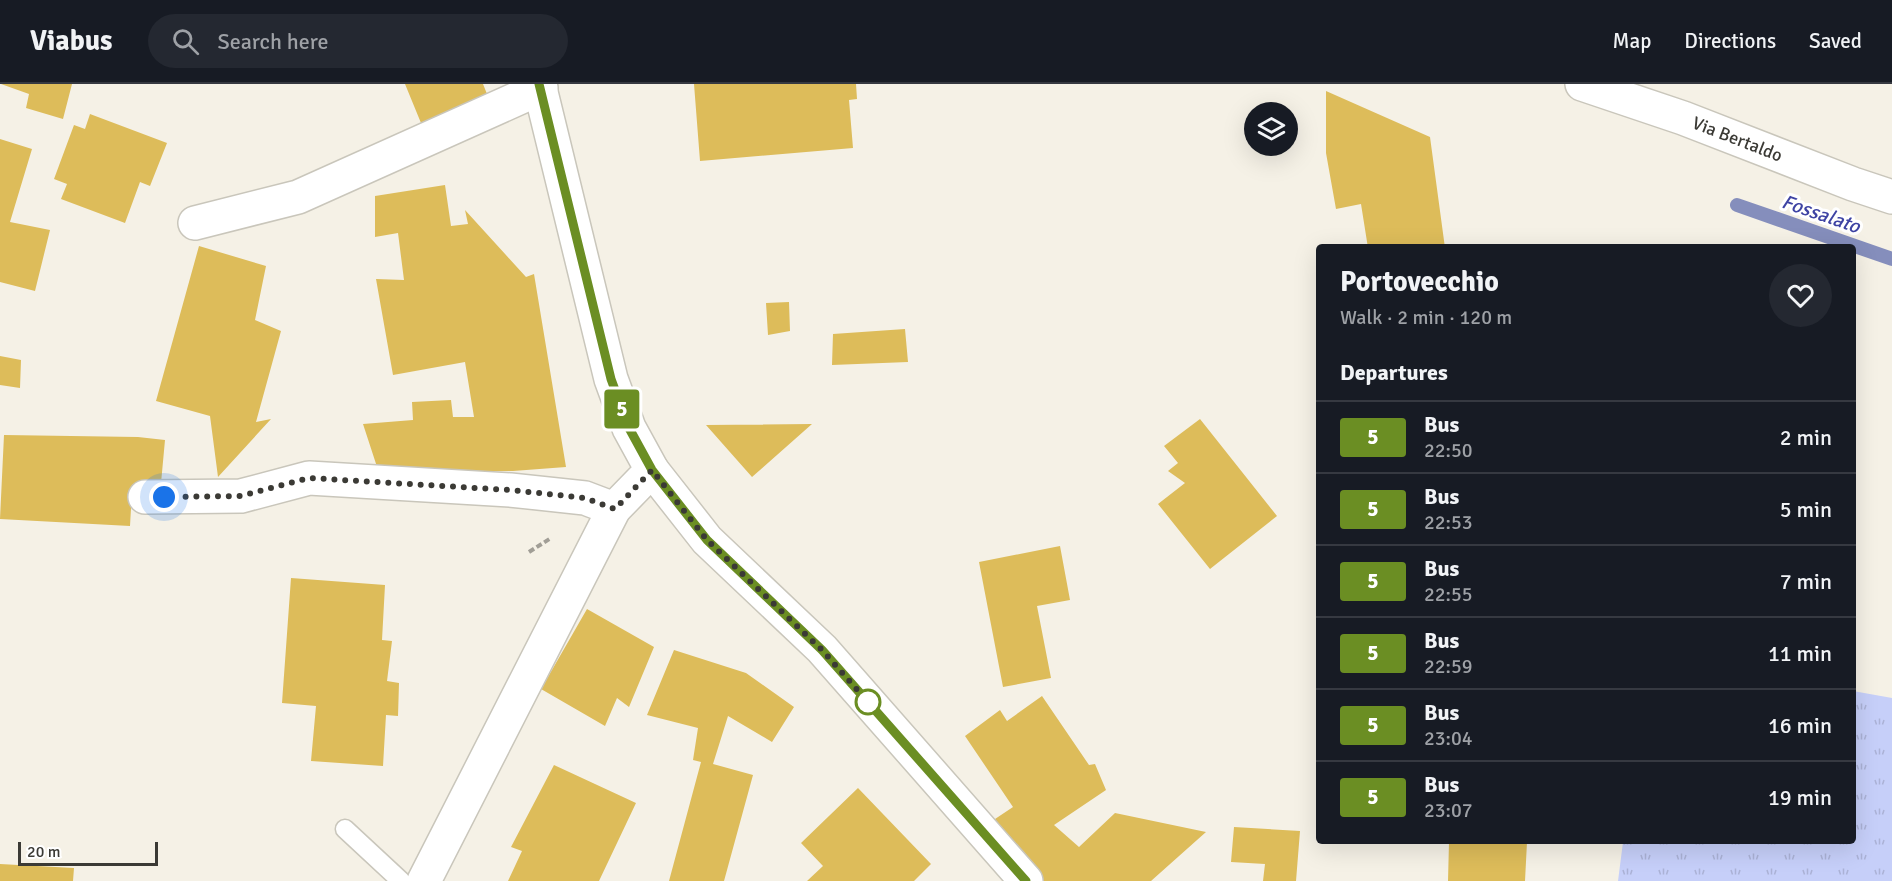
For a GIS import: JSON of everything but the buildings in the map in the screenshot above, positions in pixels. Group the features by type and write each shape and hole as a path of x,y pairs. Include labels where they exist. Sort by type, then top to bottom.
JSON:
{"street":[{"name":"Via Bertaldo","path":"1582,84 1683,118 1892,197"},
{"path":"195,224 298,197 540,86 611,379 629,428 652,470 707,540 822,650 1026,881"},
{"path":"424,881 615,509 652,470"},
{"path":"145,497 241,496 309,478 585,498 615,509"}],"lane":[{"path":"345,830 401,881"}],"path":[{"path":"529,552 552,538"}],"green space":[{"path":"1856,692 1892,698 1892,881 1618,881 1623,844 1856,844"}],"waterway":[{"name":"Fossalato","path":"1737,205 1849,244"},
{"name":"Fossalato","path":"1856,246 1892,259"}],"bus line":[{"name":"5","path":"539,84 611,379 629,428 652,470 707,540 822,650 1026,881"}],"route":[{"path":"164,497 241,496 309,478 510,490 585,498 615,509 652,470 707,540 822,650 868,702"}]}
